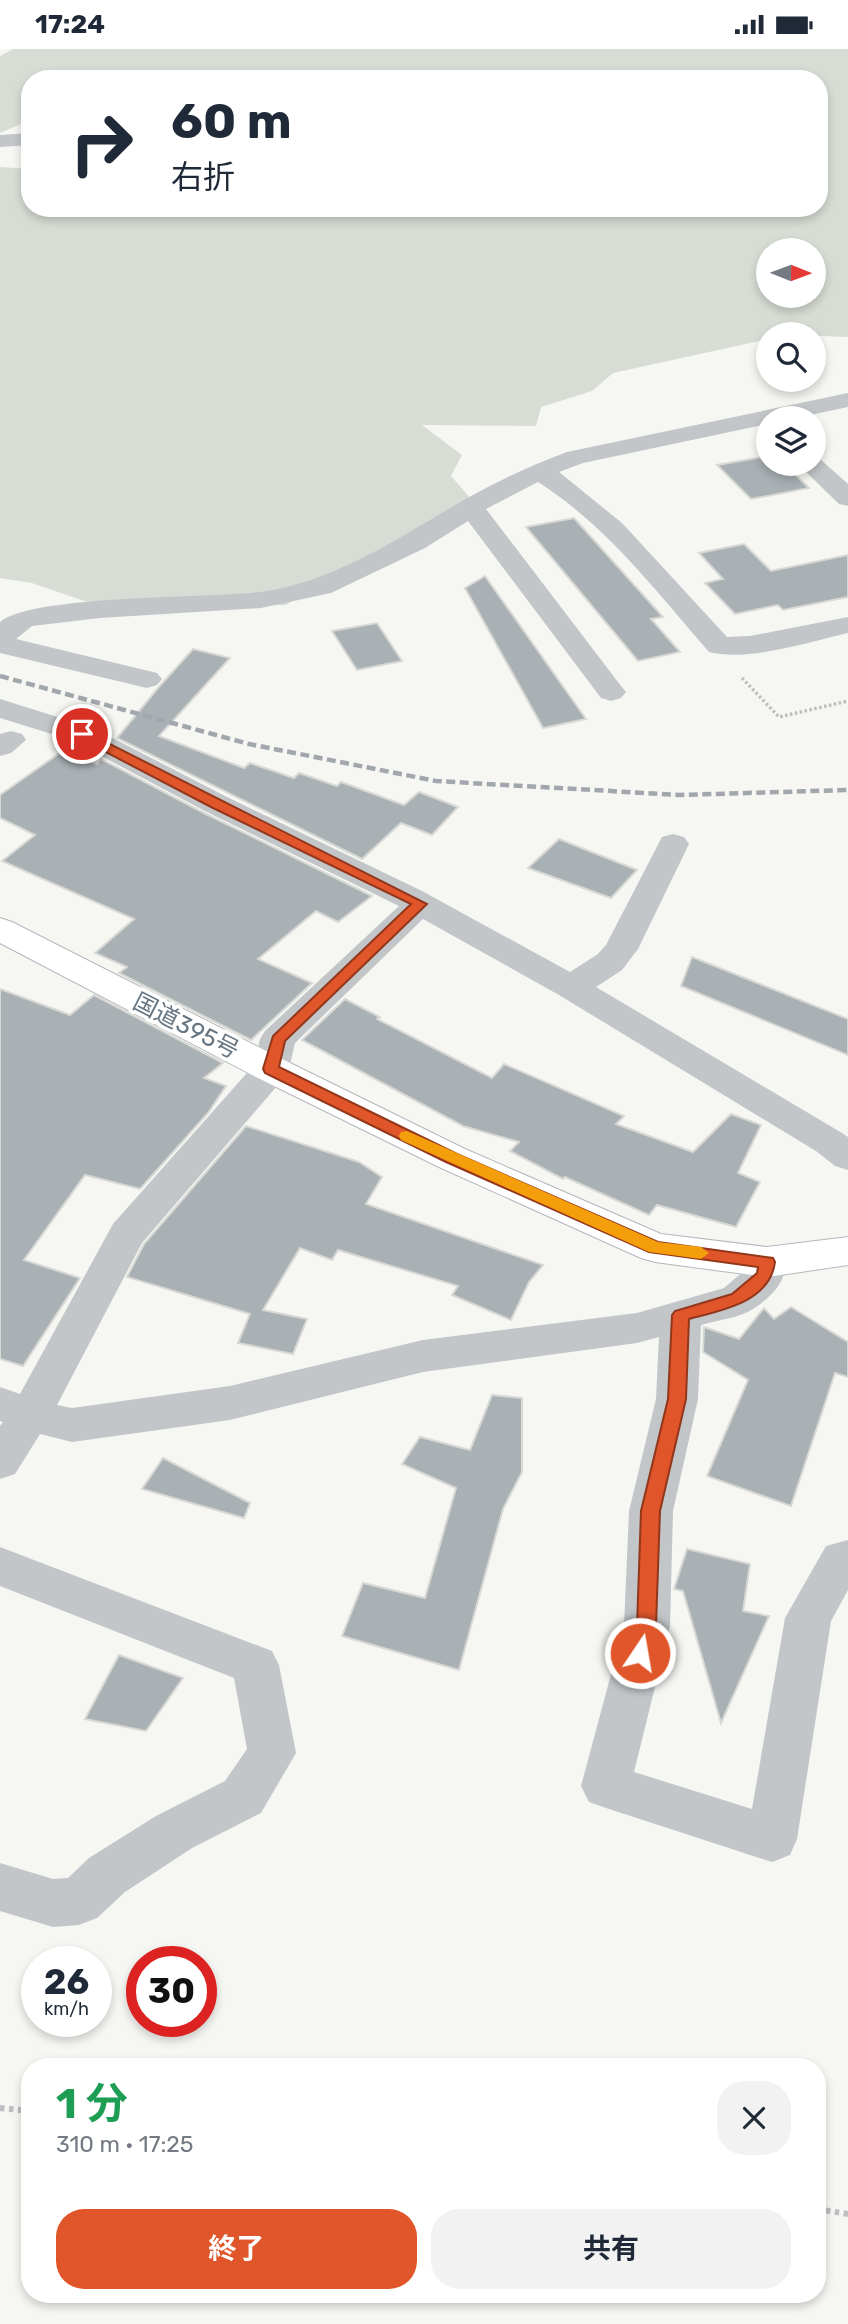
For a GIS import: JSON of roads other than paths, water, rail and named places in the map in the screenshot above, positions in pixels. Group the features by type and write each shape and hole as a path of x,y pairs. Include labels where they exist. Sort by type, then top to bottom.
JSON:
{"highway":[{"name":"国道395号","path":"0,929 271,1069 452,1158 655,1248 767,1262 848,1251"}],"street":[{"path":"0,141 21,145"},
{"path":"826,407 848,400"},
{"path":"3,634 25,618 100,610 261,600 321,587 416,542 471,507 539,471 576,457 756,427"},
{"path":"539,471 564,485 608,523 719,646 750,645 848,625"},
{"path":"824,476 848,498"},
{"path":"471,507 611,692"},
{"path":"3,634 147,679"},
{"path":"0,708 82,734 216,804 420,904 571,987 829,1142 848,1157"},
{"path":"571,987 610,962 621,949 673,844"},
{"path":"0,1462 15,1410 127,1234 271,1069 278,1039 420,904"},
{"path":"15,1410 72,1425 230,1403 424,1356 638,1328 738,1299 765,1276 767,1262"},
{"path":"681,1315 677,1399 650,1511 647,1626 606,1787 772,1839 808,1618 842,1559 848,1559"},
{"path":"0,1566 255,1665 272,1753 243,1797 174,1832 136,1856 107,1875 79,1901 53,1903 0,1887"}],"railway":[{"path":"0,676 249,744 436,781 680,795 848,790"}]}
